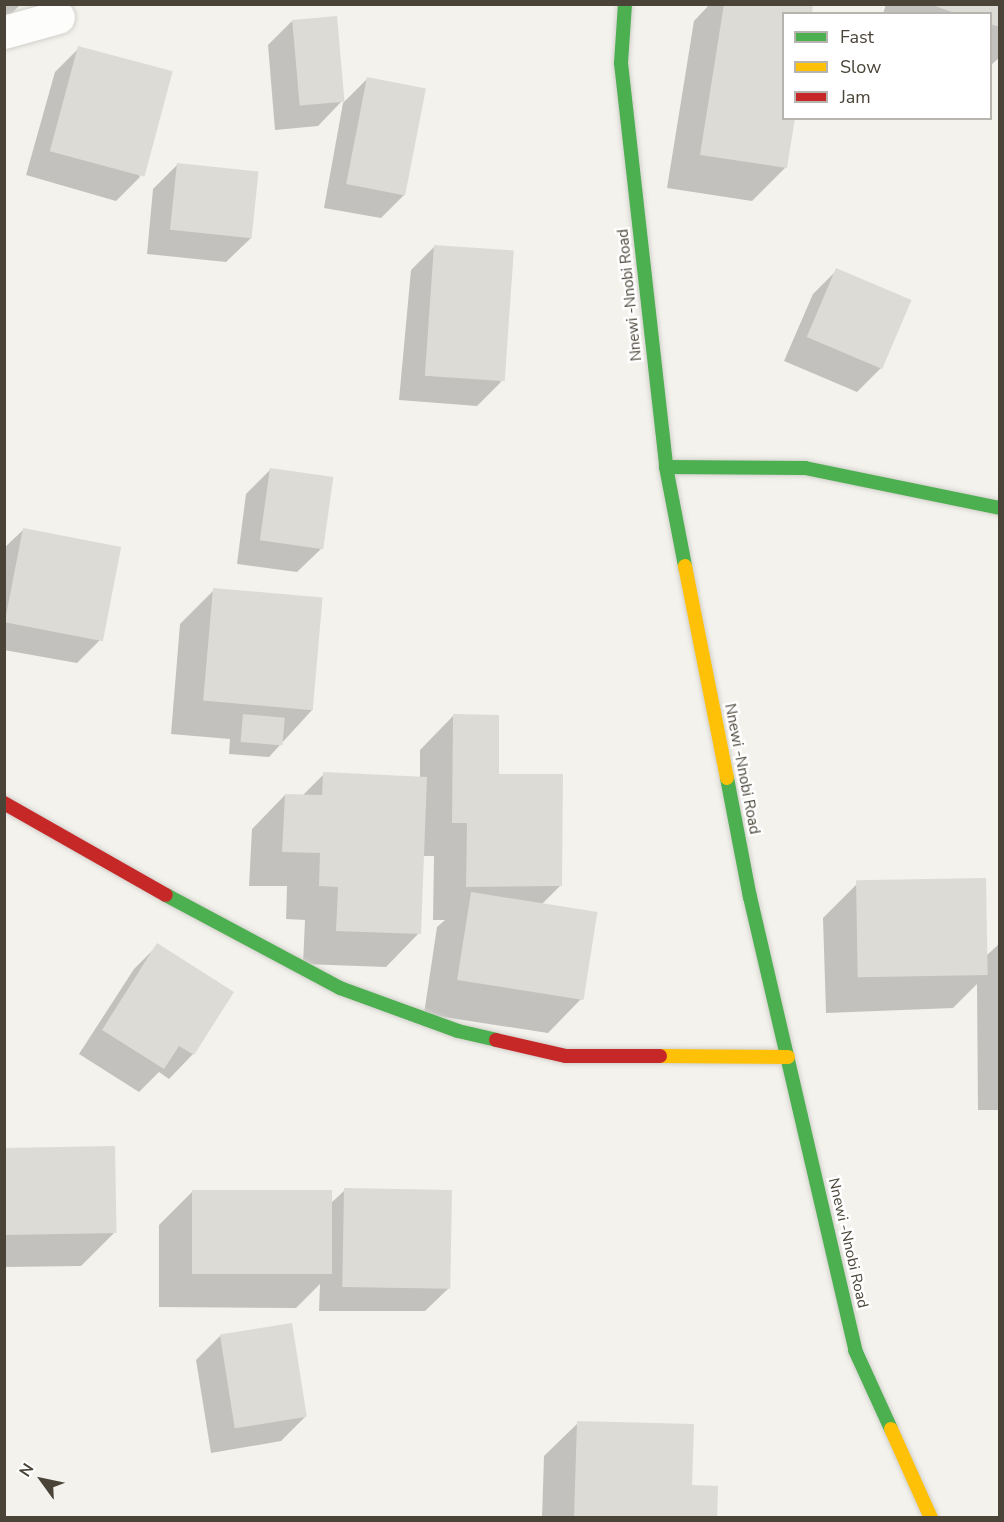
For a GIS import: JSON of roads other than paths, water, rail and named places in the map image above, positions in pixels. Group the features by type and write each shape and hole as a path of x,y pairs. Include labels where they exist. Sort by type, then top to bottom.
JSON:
{"main road":[{"name":"Nnewi -Nnobi Road","path":"625,4 621,63 666,467 750,897 855,1350 931,1518"},
{"path":"666,467 805,468 999,508"},
{"path":"4,803 320,978 458,1032 566,1056 788,1058"}],"street":[{"path":"4,32 58,17"}]}
